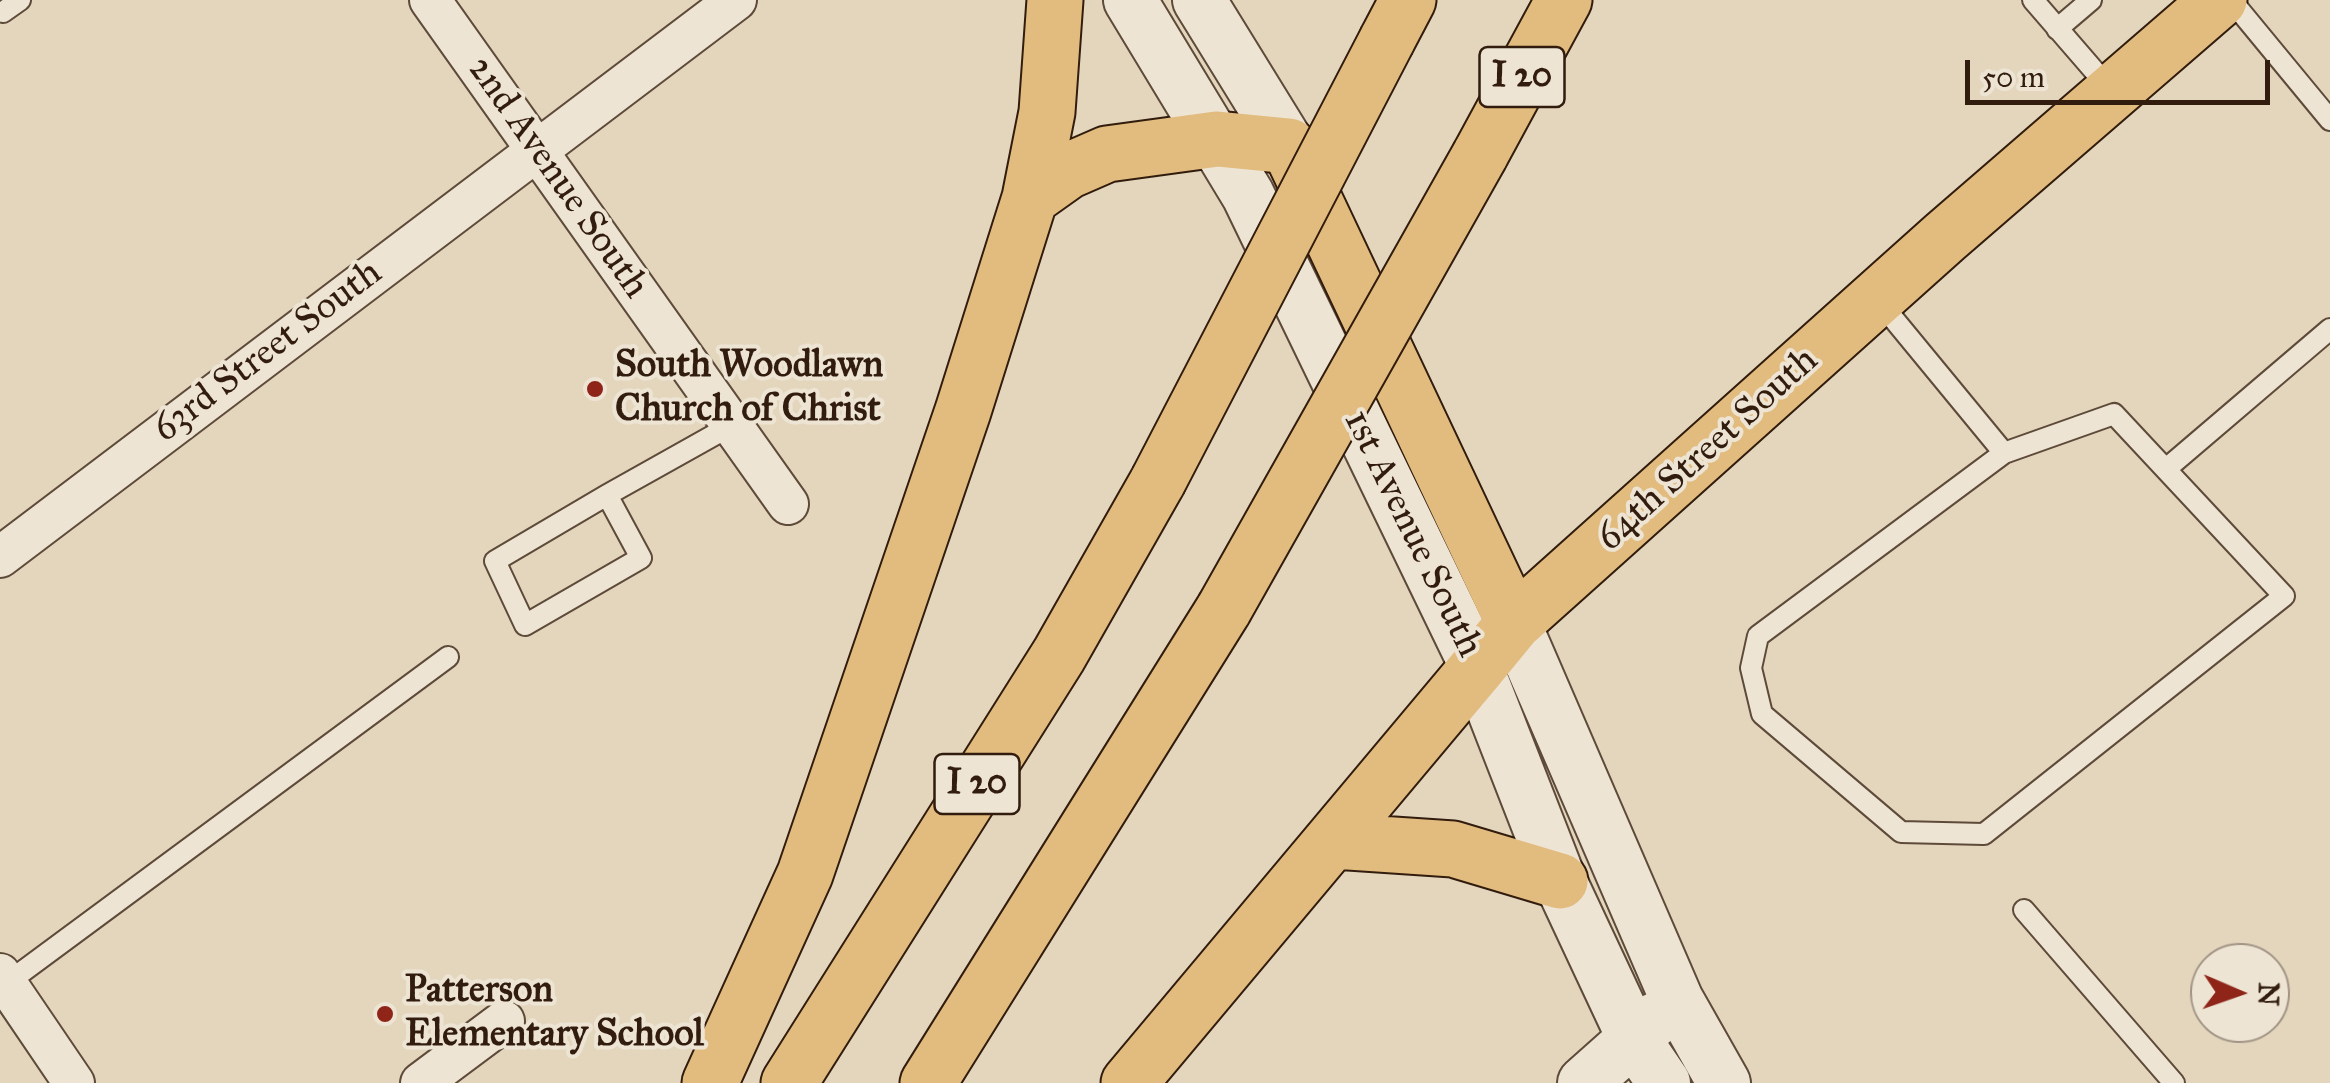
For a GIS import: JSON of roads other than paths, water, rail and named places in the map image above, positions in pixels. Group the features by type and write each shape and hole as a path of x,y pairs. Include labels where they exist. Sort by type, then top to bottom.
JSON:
{"main road":[{"path":"710,1083 804,874 962,411 1030,198 1047,112 1055,0"},
{"name":"I 20","path":"928,1083 1224,609 1564,0"},
{"name":"64th Street South","path":"1129,1083 1514,623 1945,237 2214,3"},
{"name":"I 20","path":"788,1083 1058,655 1158,481 1397,20"},
{"path":"1030,198 1068,171 1107,154 1217,139 1289,146"},
{"name":"1st Avenue South","path":"1289,146 1514,623"},
{"path":"1334,841 1453,849 1560,881"}],"street":[{"name":"2nd Avenue South","path":"430,0 788,504"},
{"name":"63rd Street South","path":"0,558 736,0"},
{"name":"1st Avenue South","path":"1130,0 1217,139 1477,668 1560,881 1634,1039 1664,1083"},
{"name":"1st Avenue South","path":"1199,0 1289,146"},
{"name":"1st Avenue South","path":"1514,623 1677,1000 1724,1083"},
{"path":"3,979 74,1083"},
{"path":"1584,1083 1677,1000"},
{"path":"421,1083 504,1021"}],"lane":[{"path":"2033,0 2113,92"},
{"path":"2057,29 2091,0"},
{"path":"2214,3 2330,120"},
{"path":"1877,298 2004,454"},
{"path":"2166,469 2330,330"},
{"path":"2114,414 2284,596 1984,834 1901,832 1762,714 1751,668 1758,636 2004,454 2114,414"},
{"path":"607,495 641,558 526,625 495,561 607,495 732,425"},
{"path":"3,979 448,656"},
{"path":"2024,910 2174,1083"}],"place":[{"name":"South Woodlawn Church of Christ","path":"595,389"},
{"name":"Patterson Elementary School","path":"385,1014"}]}
